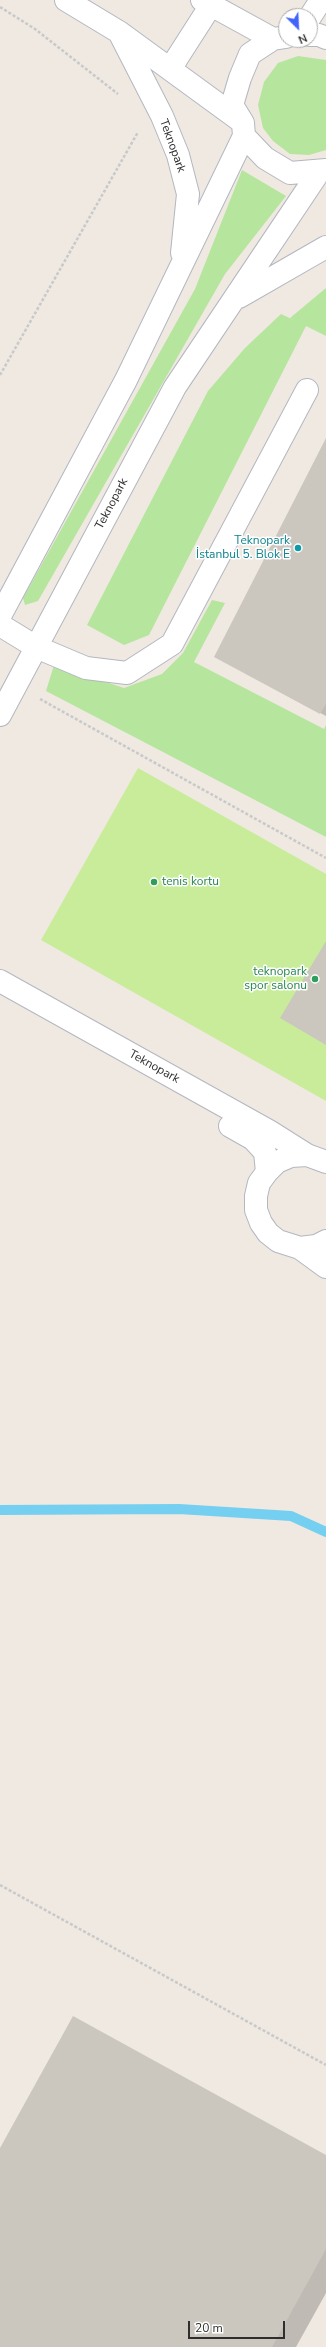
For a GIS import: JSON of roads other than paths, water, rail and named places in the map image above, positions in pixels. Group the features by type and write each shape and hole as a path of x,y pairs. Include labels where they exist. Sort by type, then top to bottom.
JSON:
{"street":[{"name":"Teknopark","path":"66,0 119,32 170,69 243,130 265,158 290,173 322,171"},
{"name":"Teknopark","path":"207,3 278,37"},
{"path":"170,69 207,3"},
{"name":"Teknopark","path":"119,32 162,116 178,155 188,194 181,269"},
{"name":"Teknopark","path":"0,616 126,380 181,269 243,130 232,105 240,78 250,54 278,39"},
{"name":"Teknopark","path":"0,715 175,387 322,171"},
{"name":"Teknopark","path":"234,300 326,247"},
{"path":"0,625 36,647 86,668 127,673 172,644 306,390"},
{"name":"Teknopark","path":"0,981 317,1158"},
{"name":"Teknopark","path":"0,998 253,1139 265,1152 266,1172"},
{"path":"317,1158 291,1156 277,1162 266,1172 259,1183 256,1196 256,1210 261,1223 268,1233 278,1241 300,1248 326,1267"},
{"path":"300,1248 316,1246 326,1241"}],"waterway":[{"path":"0,1510 179,1509 291,1516 326,1532"}],"place":[{"name":"Teknopark İstanbul 5. Blok E","path":"298,548"},
{"name":"tenis kortu","path":"154,882"},
{"name":"teknopark spor salonu","path":"315,979"}]}
